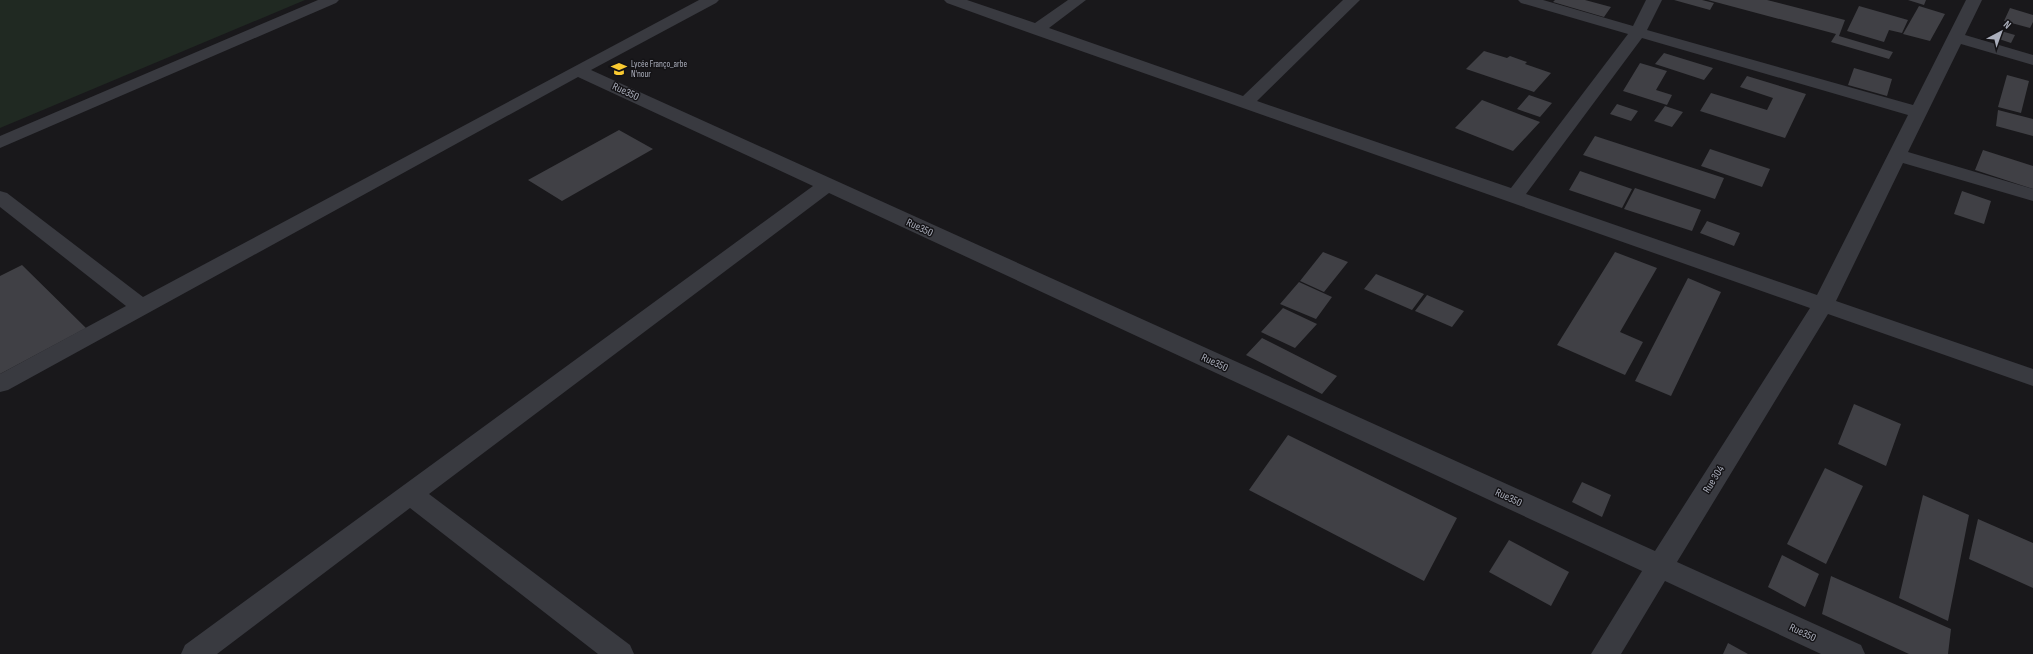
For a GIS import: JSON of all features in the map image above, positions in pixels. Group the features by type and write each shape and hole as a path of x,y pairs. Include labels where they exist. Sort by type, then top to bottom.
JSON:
{"street":[{"path":"0,143 331,0"},
{"path":"0,384 578,70 711,0"},
{"path":"952,0 2033,378"},
{"path":"1036,30 1078,0"},
{"path":"1245,103 1352,0"},
{"path":"1526,0 1919,112"},
{"path":"1514,197 1638,32 1654,0"},
{"name":"Rue 304","path":"1605,654 1822,305 1974,0"},
{"path":"1956,37 2033,60"},
{"name":"Rue350","path":"578,70 1851,654"},
{"path":"1897,155 2033,195"},
{"path":"195,654 828,184"},
{"path":"0,197 142,307"},
{"path":"410,494 620,654"}],"shaded area":[{"path":"0,0 305,0 0,128"}],"building":[{"path":"1555,0 1585,0 1611,7 1604,17 1553,2"},
{"path":"1674,0 1702,0 1714,3 1710,10"},
{"path":"1708,0 1767,0 1845,20 1839,36 1893,52 1889,59 1831,42 1836,34"},
{"path":"1908,0 1926,0 1924,5"},
{"path":"1859,6 1908,20 1902,33 1889,30 1884,42 1847,31"},
{"path":"1919,6 1945,14 1930,41 1903,34"},
{"path":"2010,8 2033,15 2033,22 2030,28 2004,21"},
{"path":"2001,31 2015,35 2011,43 1996,38"},
{"path":"1484,51 1507,58 1510,56 1527,62 1525,64 1551,73 1534,92 1466,69"},
{"path":"1664,53 1713,68 1704,80 1655,64"},
{"path":"1640,63 1667,71 1656,90 1672,95 1667,105 1623,91"},
{"path":"1854,68 1892,79 1887,96 1848,85"},
{"path":"2007,75 2029,81 2021,113 1998,107"},
{"path":"1747,76 1806,94 1785,138 1700,111 1711,93 1767,110 1773,98 1740,87"},
{"path":"1529,95 1552,103 1540,117 1517,109"},
{"path":"1482,100 1540,122 1513,151 1455,128"},
{"path":"1617,104 1638,111 1631,121 1610,114"},
{"path":"1665,106 1683,112 1672,127 1654,121"},
{"path":"1998,110 2033,119 2033,136 1996,126"},
{"path":"619,130 653,149 562,201 528,180"},
{"path":"1595,136 1724,178 1715,199 1583,155"},
{"path":"1710,149 1770,169 1762,187 1701,166"},
{"path":"1983,150 2033,166 2033,189 1975,170"},
{"path":"1580,171 1632,189 1622,208 1569,190"},
{"path":"1635,188 1701,210 1692,231 1624,209"},
{"path":"1962,191 1991,201 1984,224 1954,214"},
{"path":"1707,221 1740,233 1734,246 1700,233"},
{"path":"1323,252 1348,262 1324,292 1300,281"},
{"path":"1615,252 1657,268 1620,332 1643,342 1625,375 1557,345"},
{"path":"22,265 86,328 0,374 0,276"},
{"path":"1376,274 1424,294 1412,310 1364,289"},
{"path":"1688,278 1721,292 1671,396 1635,381"},
{"path":"1299,282 1332,297 1316,319 1280,304"},
{"path":"1427,295 1464,311 1452,327 1415,311"},
{"path":"1283,308 1317,324 1295,348 1261,332"},
{"path":"1262,338 1337,376 1322,394 1246,355"},
{"path":"1854,404 1901,424 1886,466 1838,444"},
{"path":"1288,435 1457,518 1424,581 1249,490"},
{"path":"1825,468 1863,486 1826,564 1787,544"},
{"path":"1582,482 1611,495 1602,517 1572,502"},
{"path":"1923,495 1969,515 1948,621 1899,598"},
{"path":"1978,519 2033,543 2033,588 1969,559"},
{"path":"1509,540 1569,572 1551,606 1489,572"},
{"path":"1782,555 1819,574 1805,607 1768,587"},
{"path":"1831,576 1951,629 1948,654 1909,654 1822,614"},
{"path":"1728,643 1748,654 1723,654"}],"place":[{"name":"Lycée Franço_arbe N'nour","path":"619,69"}]}
